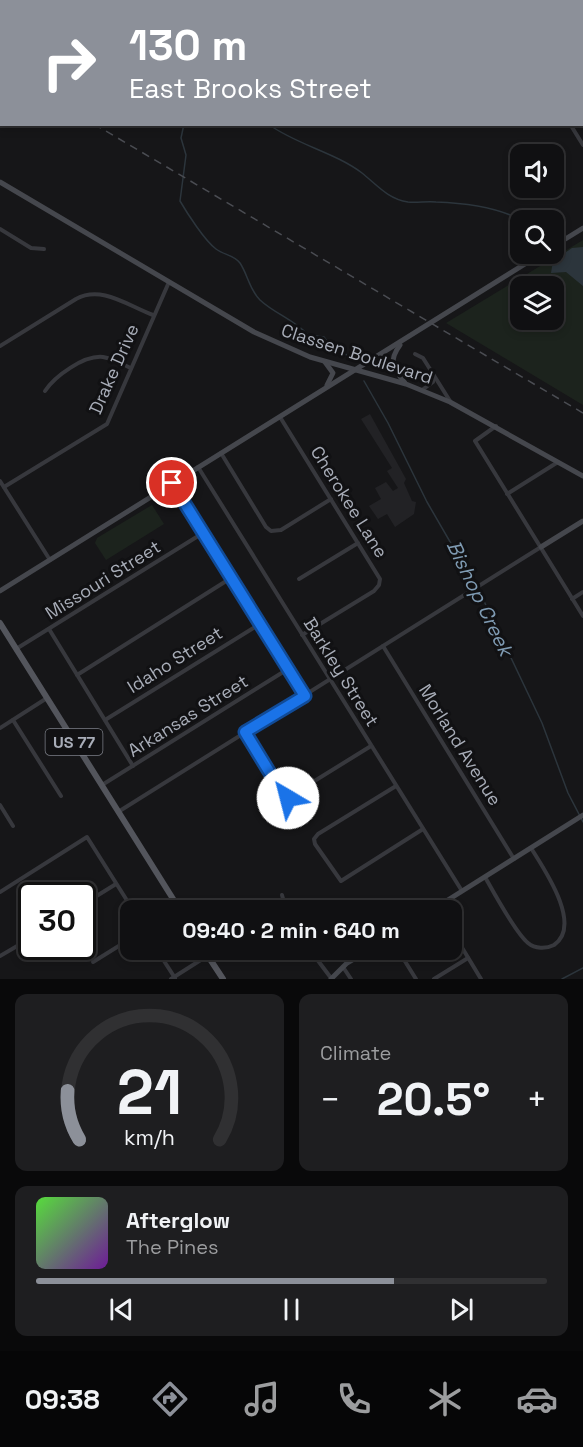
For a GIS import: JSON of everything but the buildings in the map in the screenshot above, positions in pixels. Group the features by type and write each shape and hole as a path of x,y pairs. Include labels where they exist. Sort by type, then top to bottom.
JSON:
{"main road":[{"name":"US 77","path":"0,623 174,900"},
{"path":"211,960 223,979"}],"street":[{"path":"571,126 583,145"},
{"name":"Classen Boulevard","path":"0,182 254,332 326,362 406,384 450,402 497,426 583,476"},
{"path":"564,240 583,228"},
{"path":"0,229 31,248 44,249"},
{"path":"0,591 525,264"},
{"name":"Drake Drive","path":"4,487 107,424 169,282"},
{"path":"0,346 76,299 89,294 100,294 153,315"},
{"path":"402,342 392,357 392,364 406,384"},
{"path":"415,354 423,358 450,402"},
{"path":"45,391 51,382 92,358 108,358 131,368"},
{"path":"326,362 333,373 326,386"},
{"path":"422,390 433,382 432,373"},
{"name":"Cherokee Lane","path":"280,417 378,575 379,585 302,635"},
{"path":"497,426 475,441 583,616"},
{"path":"221,453 266,527 274,532 331,500"},
{"path":"507,494 558,462"},
{"name":"Barkley Street","path":"198,467 462,891"},
{"path":"0,481 50,560"},
{"path":"172,483 305,696"},
{"path":"118,812 583,521"},
{"name":"Missouri Street","path":"16,649 203,533"},
{"path":"298,579 358,543"},
{"path":"76,675 231,578"},
{"path":"572,599 583,592"},
{"name":"Idaho Street","path":"105,720 260,624"},
{"path":"49,629 134,765"},
{"name":"Morland Avenue","path":"383,646 514,859"},
{"name":"Arkansas Street","path":"102,785 288,669"},
{"path":"0,728 47,698"},
{"path":"13,720 62,796"},
{"path":"245,732 287,798 371,746"},
{"path":"396,786 315,836 315,844 341,881 423,829"},
{"path":"0,805 13,826"},
{"path":"450,900 583,815"},
{"path":"0,892 87,837 126,900"},
{"path":"485,877 528,943 542,948 556,944 565,932 567,908 531,848"},
{"path":"96,896 116,884"},
{"path":"282,895 283,900"},
{"path":"93,962 120,945"},
{"path":"0,956 18,946"},
{"path":"462,948 482,979"},
{"path":"434,979 468,958"},
{"path":"163,960 173,978 196,960"},
{"path":"317,960 331,979 354,960"},
{"path":"404,960 416,979"},
{"path":"343,967 351,979"}],"shaded area":[{"path":"583,240 583,405 446,323 510,284 510,330 564,330 564,276 524,276 543,264 564,264 564,252"},
{"path":"583,247 583,286 566,272 551,273 552,264 564,264 564,253 572,248"},
{"path":"370,414 406,479 404,483 412,501 416,502 414,514 395,527 387,514 378,519 369,506 381,499 375,488 386,482 393,491 398,488 387,471 392,468 361,419"},
{"path":"152,505 164,524 106,560 95,543 97,538"}],"waterway":[{"name":"Bishop Creek","path":"184,126 181,138 186,155 180,201 196,226 216,249 240,263 253,291 260,300 308,335 324,337 329,344 350,357"},
{"path":"271,126 291,138 351,166 394,198 411,202 480,206 510,215"},
{"name":"Bishop Creek","path":"364,381 388,423 427,502 482,597 542,723 568,793 583,822"},
{"path":"562,979 583,968"}],"railway":[{"path":"97,126 583,413"}],"route":[{"path":"172,483 305,696 245,732 284,796 288,798"}]}
